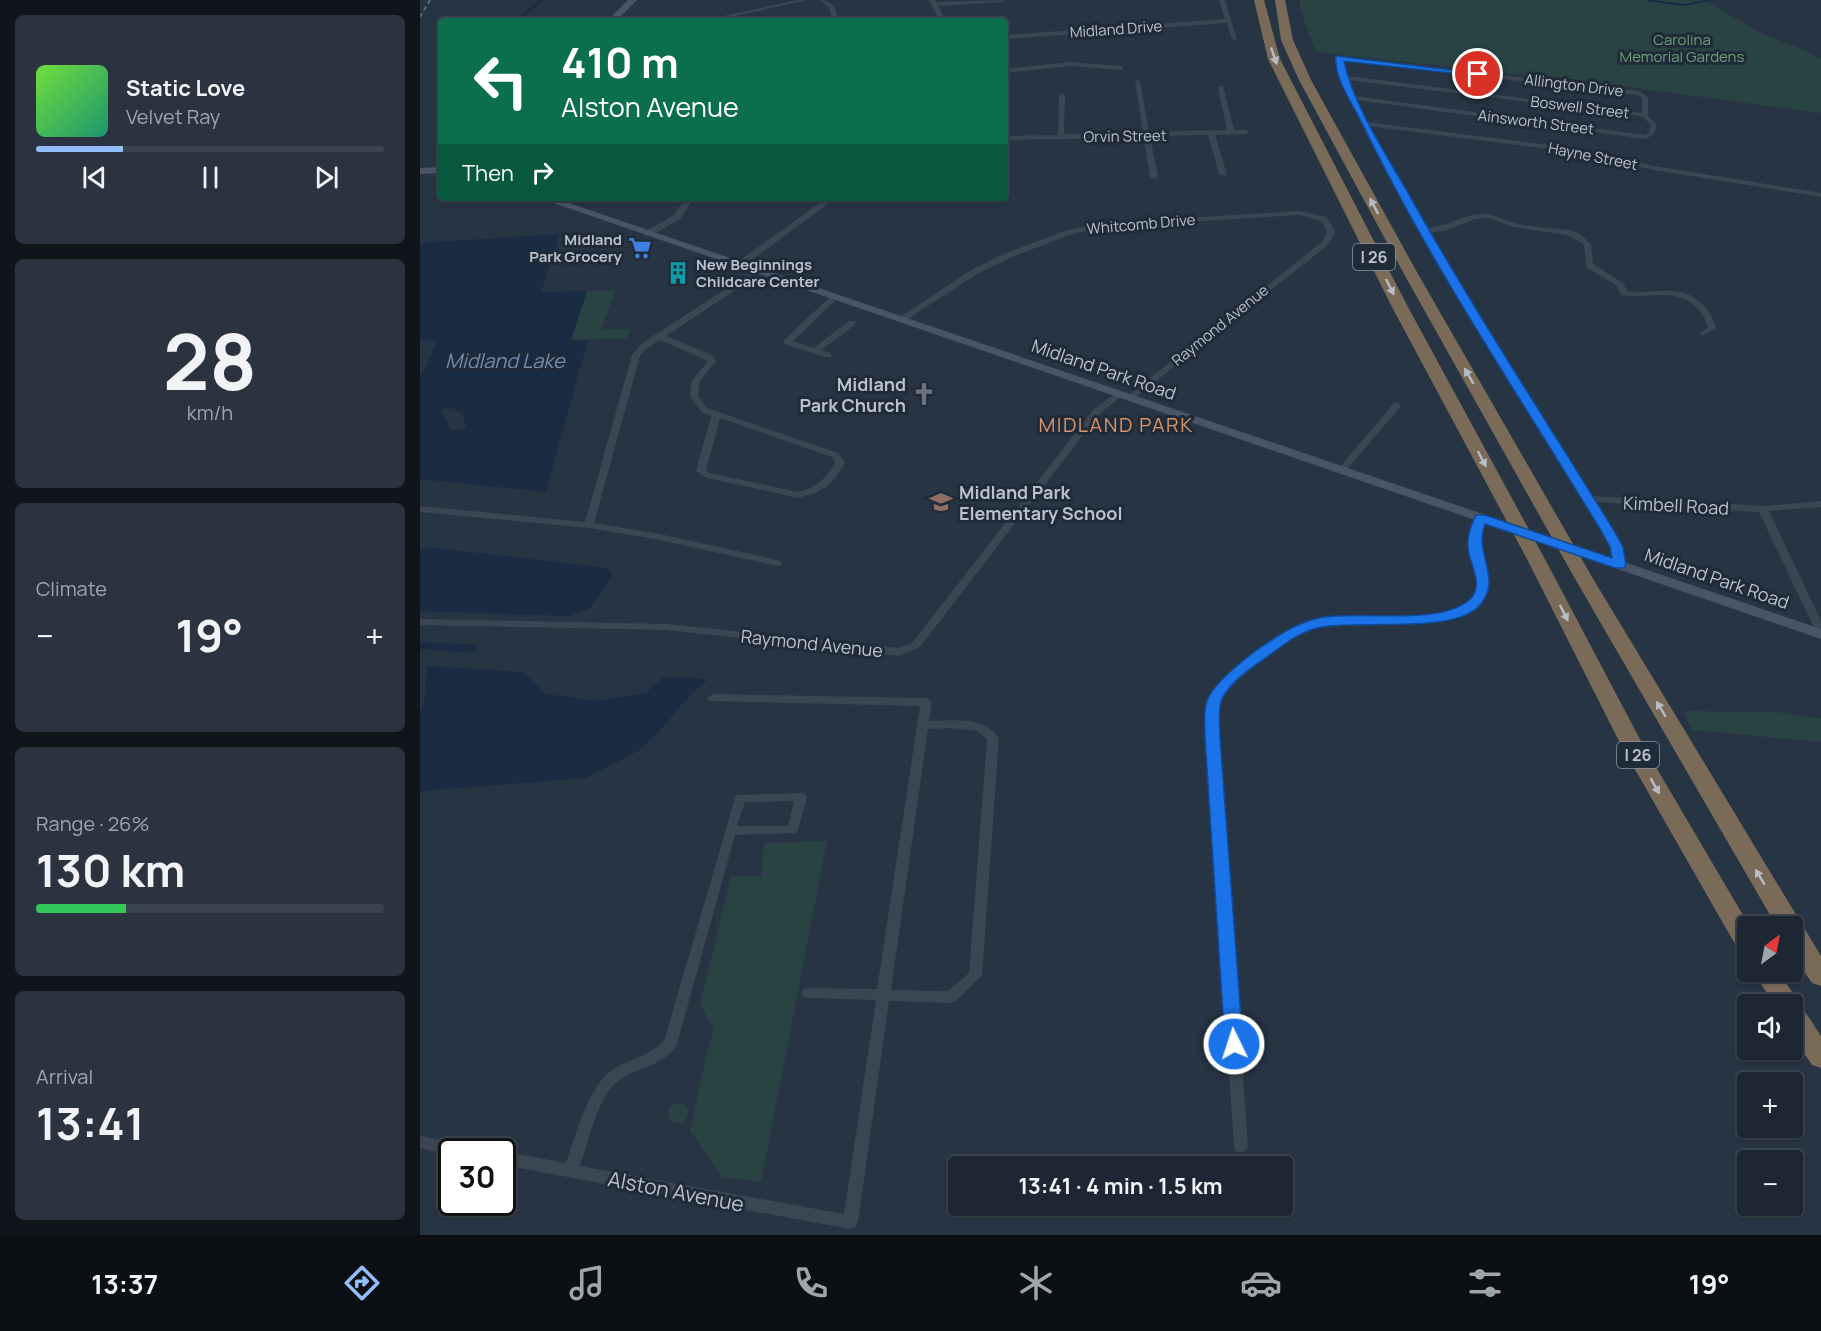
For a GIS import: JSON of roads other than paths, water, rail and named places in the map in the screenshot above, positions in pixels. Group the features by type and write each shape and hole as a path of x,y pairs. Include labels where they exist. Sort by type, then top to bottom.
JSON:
{"highway":[{"name":"I 26","path":"1259,0 1274,59 1400,307 1537,561 1632,746 1737,925"},
{"name":"I 26","path":"1280,0 1287,40 1305,80 1417,285 1583,577 1783,916"},
{"path":"1803,949 1821,976"},
{"path":"1803,1030 1821,1057"}],"street":[{"path":"614,18 633,0"},
{"path":"718,18 805,0"},
{"path":"823,0 832,7 835,18"},
{"path":"941,18 933,2 1002,0"},
{"path":"1222,0 1229,19 1227,21 1235,39"},
{"name":"Midland Drive","path":"1008,37 1227,21"},
{"name":"Allington Drive","path":"1343,77 1339,58 1639,93 1645,97 1645,116"},
{"path":"1008,71 1071,64 1121,68"},
{"path":"1343,77 1365,124 1424,231 1617,547 1620,565"},
{"name":"Boswell Street","path":"1343,77 1645,116 1654,125 1652,134 1646,137"},
{"path":"1137,81 1154,177"},
{"path":"1221,87 1231,134"},
{"path":"1061,138 1062,95"},
{"name":"Ainsworth Street","path":"1353,98 1646,137"},
{"name":"Hayne Street","path":"1365,124 1574,150 1654,168 1821,195"},
{"name":"Orvin Street","path":"1008,138 1246,132"},
{"path":"1212,134 1223,174"},
{"path":"420,171 438,170"},
{"name":"Midland Park Road","path":"553,201 1821,633"},
{"path":"647,234 677,217 688,201"},
{"path":"739,265 828,201"},
{"name":"Whitcomb Drive","path":"900,320 991,263 1032,246 1089,227 1299,213 1324,219 1331,232 1325,243 1312,253"},
{"path":"1424,231 1448,227 1466,218 1480,216 1497,217 1511,225 1535,226 1572,235 1585,242 1589,248 1589,265 1620,285 1624,293 1636,296 1662,290 1678,292 1699,304 1711,320 1712,329 1703,333"},
{"name":"Raymond Avenue","path":"420,622 667,627 900,652 916,645 1097,411 1124,396 1312,253"},
{"path":"589,525 636,356 643,347 659,336 760,271"},
{"path":"828,355 787,342 835,297"},
{"path":"815,351 852,323"},
{"path":"659,336 709,357 712,361 696,381 694,396 704,410 835,455 840,462 837,471 813,493 798,495 707,475 701,471 716,415"},
{"path":"1341,471 1397,405"},
{"name":"Kimbell Road","path":"1589,500 1763,509 1821,504"},
{"path":"420,509 589,525 660,537 777,562"},
{"path":"1763,509 1821,633"},
{"path":"1241,1146 1212,738 1214,701 1247,664 1296,630 1320,622 1350,619 1408,620 1435,617 1456,612 1474,604 1483,587 1483,572 1474,548 1475,532 1481,518"},
{"path":"713,698 926,702 883,996"},
{"path":"808,993 951,997 975,975 993,738 989,732 976,726 923,725"},
{"path":"571,1171 603,1087 614,1076 661,1055 670,1044 730,831 740,798 801,797 793,830 730,831"},
{"name":"Alston Avenue","path":"516,1161 850,1222 883,996"},
{"path":"420,1142 438,1146"}],"water":[{"name":"Midland Lake","path":"560,234 541,292 587,291 571,340 588,340 546,492 420,479 420,378 438,341 420,340 420,243","holes":["452,408 462,414 466,426 462,430 451,430 441,412 442,409"]},
{"path":"427,547 608,568 612,576 590,608 570,616 420,611 420,551"},
{"path":"420,642 478,645 474,653 420,649"},
{"path":"427,666 523,672 546,694 596,701 646,693 662,678 708,679 689,696 659,732 638,751 586,778 420,791 420,712 424,702"}],"waterway":[{"path":"520,18 542,0"},
{"path":"1647,0 1683,5 1711,0"}],"railway":[{"path":"420,17 430,0"}],"place":[{"name":"Midland Park Grocery","path":"640,248"},
{"name":"New Beginnings Childcare Center","path":"678,273"},
{"name":"Midland Park Church","path":"924,394"},
{"name":"Midland Park Elementary School","path":"941,502"}],"district":[{"name":"MIDLAND PARK","path":"1116,424"}],"park label":[{"name":"Carolina Memorial Gardens","path":"1682,48"}]}
